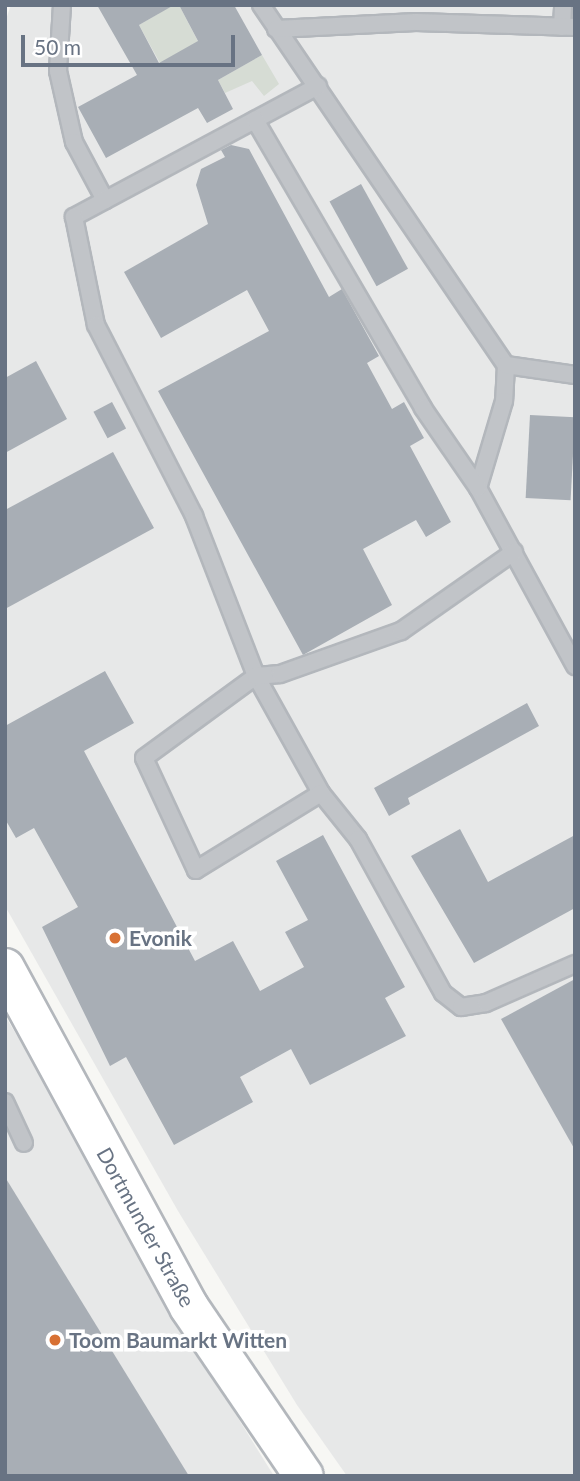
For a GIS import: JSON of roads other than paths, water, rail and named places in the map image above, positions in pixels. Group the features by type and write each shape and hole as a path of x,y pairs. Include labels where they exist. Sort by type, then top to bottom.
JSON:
{"main road":[{"name":"Dortmunder Straße","path":"5,968 189,1307 304,1476"}],"lane":[{"path":"62,5 58,71 74,142 105,200"},
{"path":"261,5 506,365 504,401 478,488"},
{"path":"276,29 416,22 568,27 563,5"},
{"path":"318,86 74,217 96,326 194,516 256,676 321,793 358,839 443,993 461,1007 486,1003 575,964"},
{"path":"255,120 423,408 478,488 575,666"},
{"path":"506,365 575,375"},
{"path":"321,793 196,870 144,758 256,676 280,674 401,631 514,552"},
{"path":"5,1102 24,1143"}],"place":[{"name":"Evonik","path":"115,938"},
{"name":"Toom Baumarkt Witten","path":"55,1340"}]}
